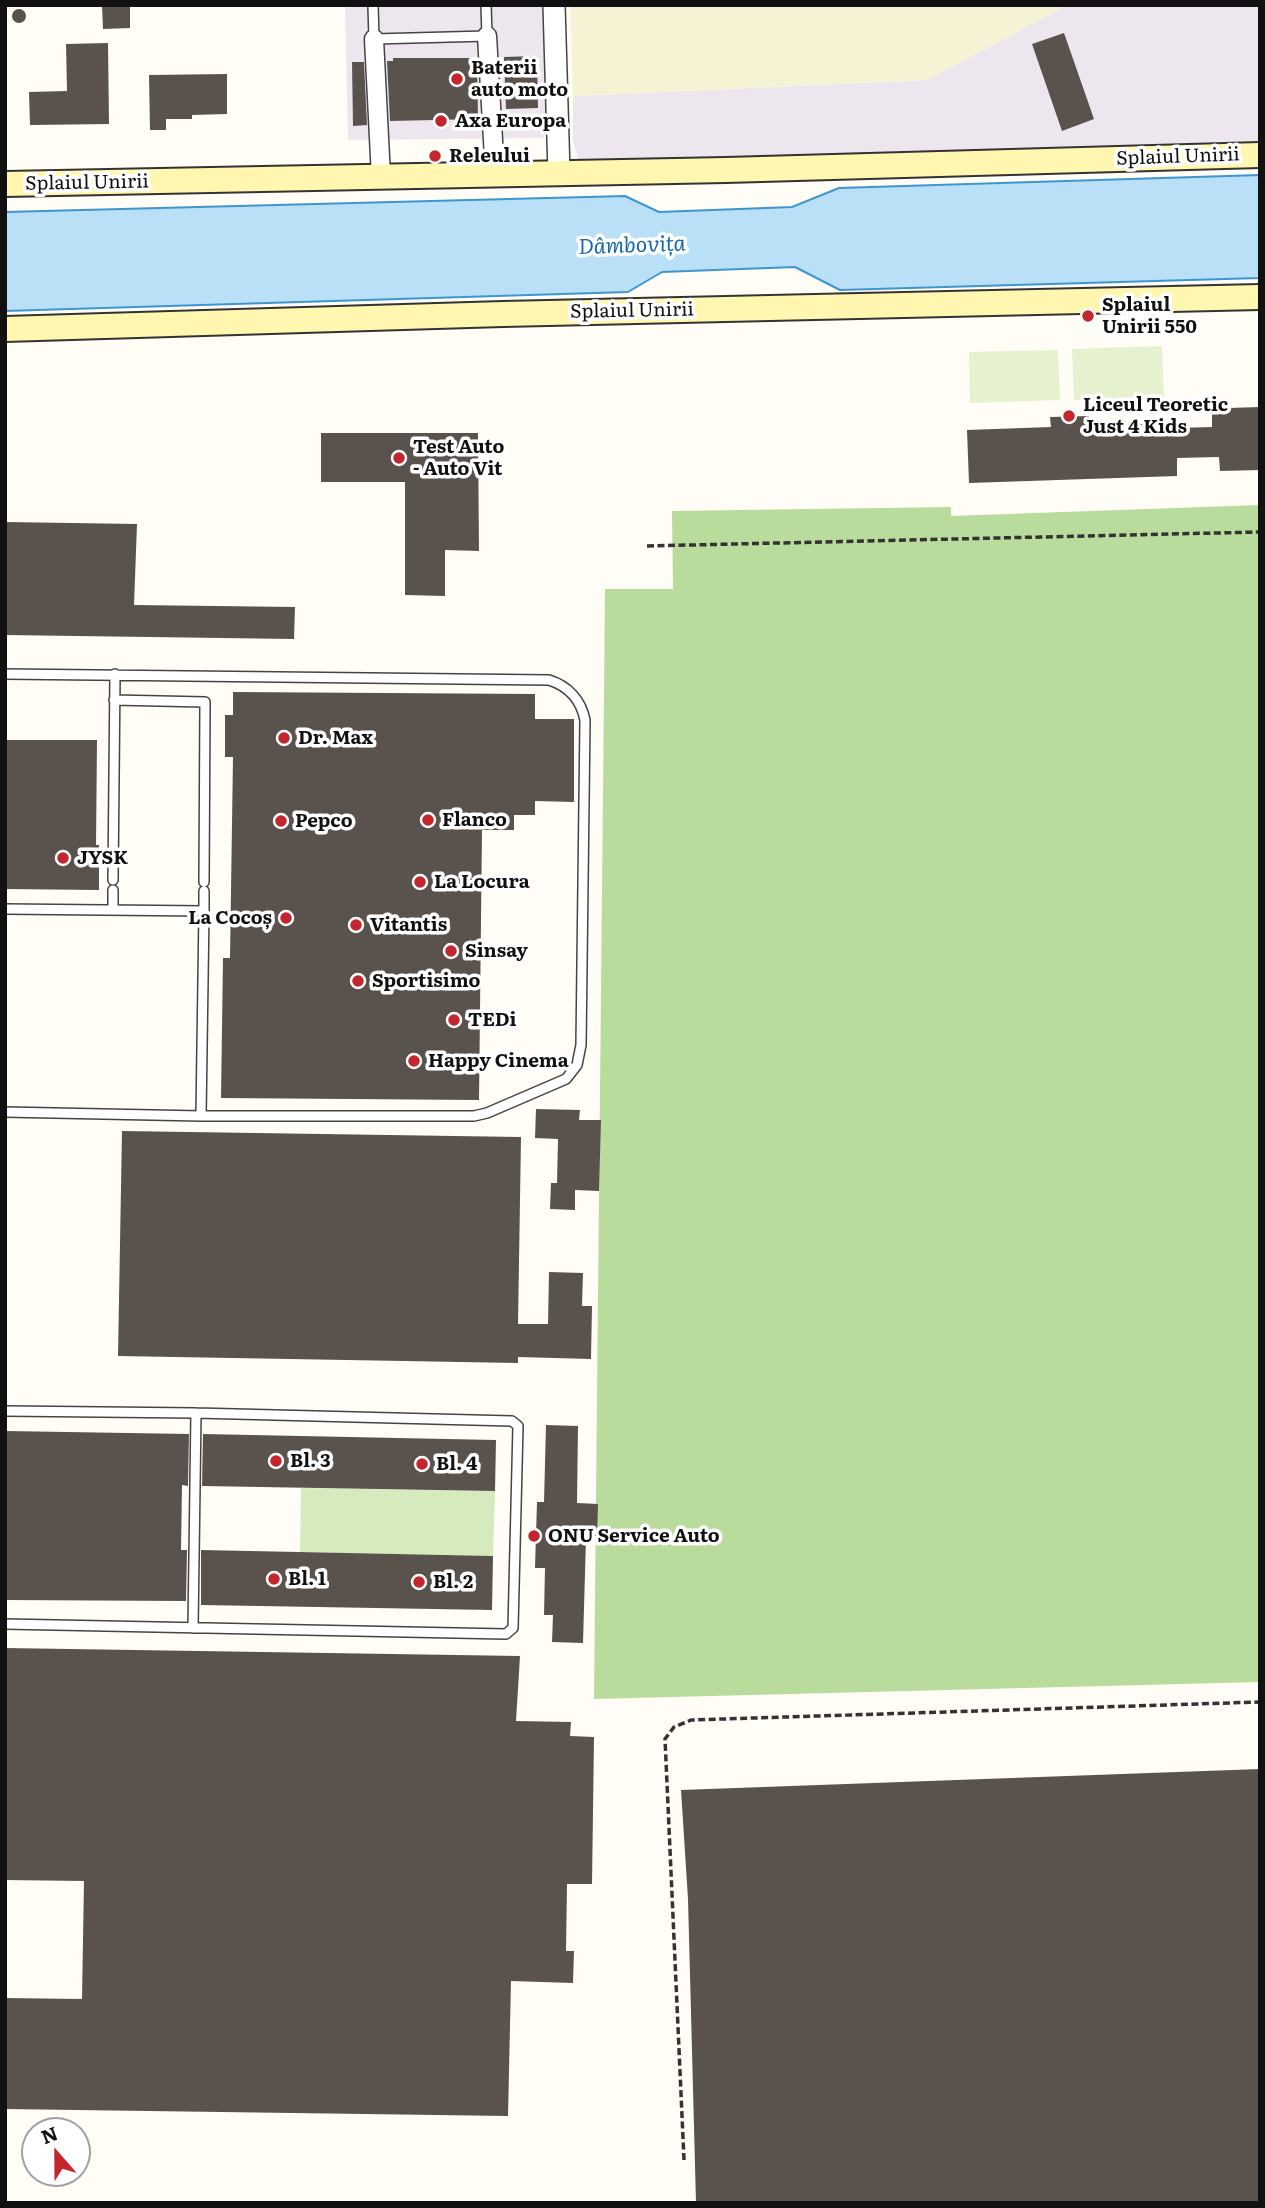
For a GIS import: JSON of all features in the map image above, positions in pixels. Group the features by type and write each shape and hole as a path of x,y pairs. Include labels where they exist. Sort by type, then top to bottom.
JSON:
{"main road":[{"name":"Splaiul Unirii","path":"5,184 1260,155"},
{"name":"Splaiul Unirii","path":"5,329 1260,297"}],"street":[{"path":"554,5 559,173"},
{"path":"486,36 495,174"},
{"path":"374,39 381,177"}],"lane":[{"path":"373,5 374,39 486,36 486,5"},
{"path":"5,674 549,680 567,689 580,703 584,713 581,1045 577,1065 566,1080 474,1116 201,1116 5,1112"},
{"path":"113,910 115,674"},
{"path":"114,700 205,702 201,1116"},
{"path":"5,909 204,911"},
{"path":"5,1411 512,1421 518,1426 513,1628 506,1634 5,1624"},
{"path":"193,1628 196,1413"}],"path":[{"path":"647,546 1260,532"},
{"path":"684,2160 665,1739 674,1727 691,1720 1260,1702"}],"shaded area":[{"path":"345,5 546,5 550,121 544,138 348,140"},
{"path":"570,5 1067,5 927,80 573,96"},
{"path":"1067,5 1260,5 1260,146 580,161 577,156 573,141 573,96 927,80"}],"green space":[{"path":"1162,346 1164,397 1074,400 1072,349"},
{"path":"1058,350 1060,400 970,403 969,352"},
{"path":"1260,505 1260,1682 594,1699 605,589 673,589 672,511 951,507 951,516"},
{"path":"301,1488 495,1491 493,1556 300,1552"}],"water":[{"name":"Dâmbovița","path":"1260,175 1260,278 840,290 795,267 662,272 628,292 5,311 5,212 625,196 659,212 792,207 839,188"}],"building":[{"path":"102,5 130,5 130,28 103,29"},
{"path":"16,9 22,9 26,16 22,23 16,23 12,19 12,13"},
{"path":"1064,33 1094,119 1062,131 1032,44"},
{"path":"108,43 109,124 30,125 29,92 67,91 66,44"},
{"path":"537,56 538,108 506,109 504,57"},
{"path":"393,58 477,58 478,119 390,121 387,61 393,61"},
{"path":"352,62 364,62 367,125 353,126"},
{"path":"227,74 227,114 192,115 192,119 166,119 166,130 150,130 149,75"},
{"path":"1260,407 1260,470 1220,471 1219,457 1177,458 1177,476 969,483 967,430 1051,427 1050,417 1089,416 1089,426 1176,423 1176,428 1212,427 1212,414 1229,413 1229,408"},
{"path":"321,433 478,433 479,551 445,550 445,596 405,595 405,482 321,482"},
{"path":"5,522 137,524 134,605 295,607 294,639 5,635"},
{"name":"Vitantis","path":"233,692 535,694 535,719 574,719 574,802 535,801 535,815 514,815 514,830 482,830 479,1100 221,1098 223,958 230,958 233,757 225,757 225,715 233,715"},
{"path":"5,740 97,740 96,845 99,845 99,890 5,889"},
{"path":"536,1109 580,1110 579,1120 601,1120 599,1191 575,1190 575,1210 550,1209 551,1183 557,1183 558,1139 535,1138"},
{"path":"122,1131 521,1137 518,1324 548,1324 549,1272 583,1273 582,1306 592,1306 591,1359 518,1357 518,1363 118,1356"},
{"path":"546,1425 578,1426 577,1503 598,1504 597,1538 586,1538 583,1643 552,1642 553,1615 544,1615 545,1568 535,1568 537,1502 544,1502"},
{"path":"5,1431 189,1434 188,1486 182,1485 181,1550 187,1550 186,1601 5,1600"},
{"path":"203,1434 496,1440 495,1491 202,1486"},
{"path":"201,1550 493,1556 492,1610 201,1605"},
{"path":"5,1648 520,1656 516,1721 571,1722 570,1736 594,1737 592,1884 567,1884 566,1951 574,1951 573,1983 511,1981 508,2116 5,2109 5,1998 82,1999 84,1881 5,1880"},
{"path":"1260,1769 1260,2203 696,2203 688,1899 681,1790"}],"place":[{"name":"Baterii auto moto","path":"457,79"},
{"name":"Axa Europa","path":"441,121"},
{"name":"Releului","path":"435,156"},
{"name":"Splaiul Unirii 550","path":"1088,316"},
{"name":"Liceul Teoretic Just 4 Kids","path":"1069,416"},
{"name":"Test Auto - Auto Vit","path":"399,458"},
{"name":"Dr. Max","path":"284,738"},
{"name":"Flanco","path":"428,820"},
{"name":"Pepco","path":"281,821"},
{"name":"JYSK","path":"63,858"},
{"name":"La Locura","path":"420,882"},
{"name":"La Cocoș","path":"286,918"},
{"name":"Vitantis","path":"356,925"},
{"name":"Sinsay","path":"451,951"},
{"name":"Sportisimo","path":"358,981"},
{"name":"TEDi","path":"454,1020"},
{"name":"Happy Cinema","path":"414,1061"},
{"name":"Bl. 3","path":"276,1461"},
{"name":"Bl. 4","path":"422,1464"},
{"name":"ONU Service Auto","path":"534,1536"},
{"name":"Bl. 1","path":"274,1579"},
{"name":"Bl. 2","path":"419,1582"}]}
